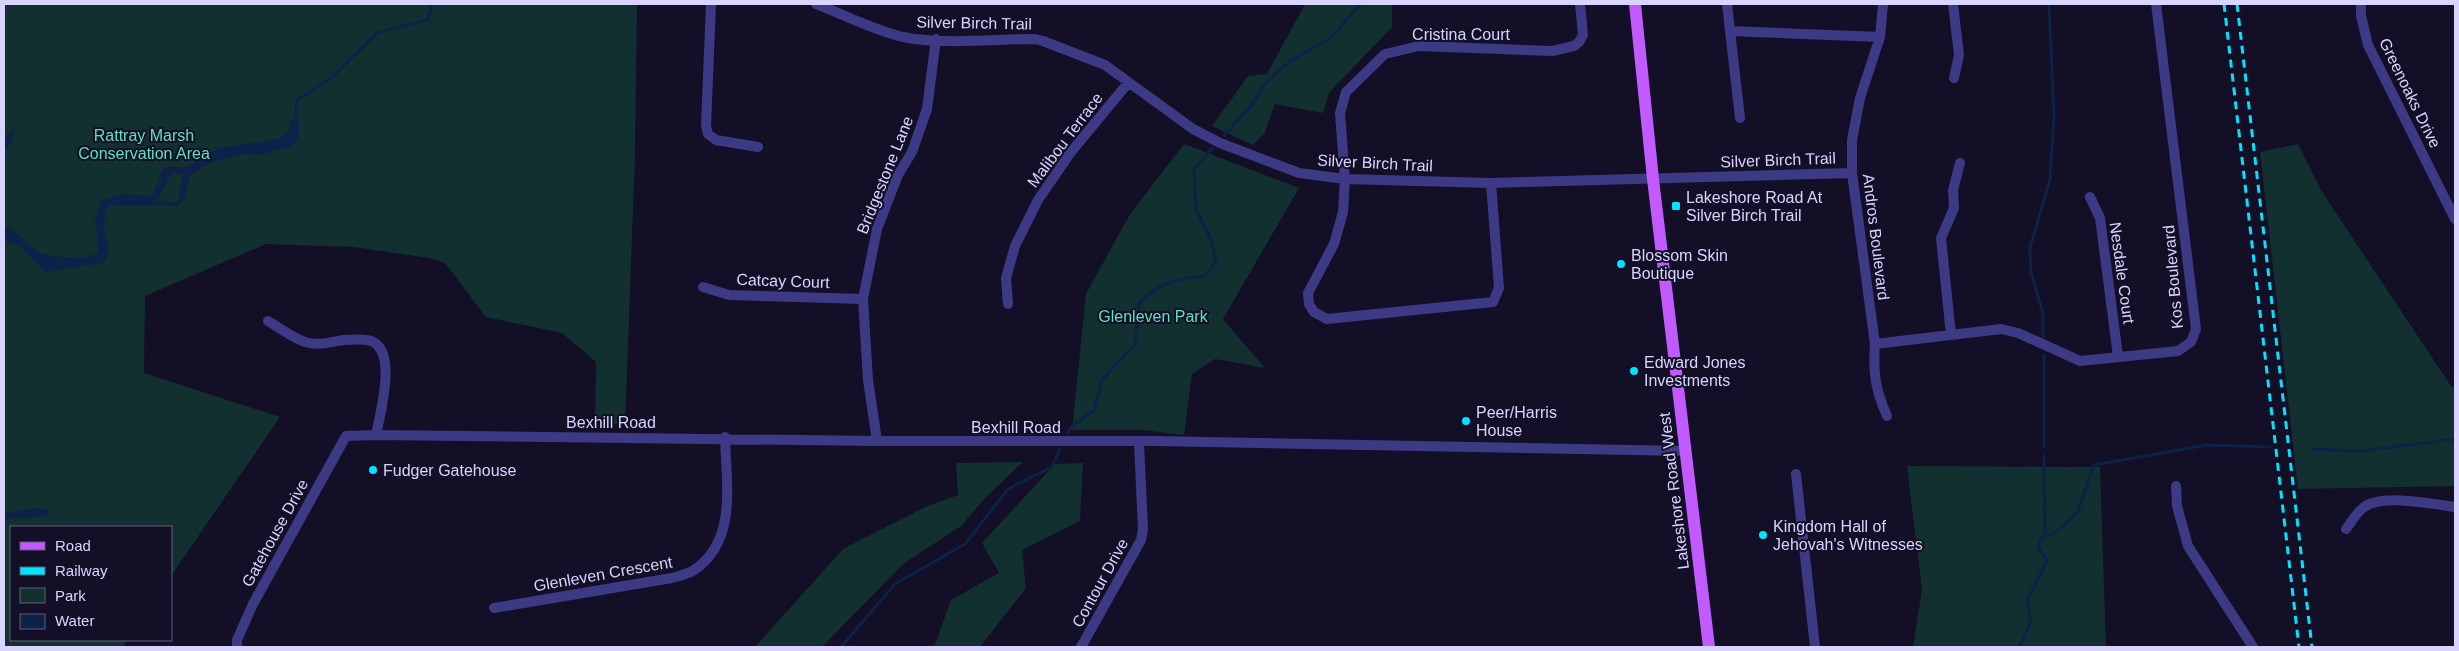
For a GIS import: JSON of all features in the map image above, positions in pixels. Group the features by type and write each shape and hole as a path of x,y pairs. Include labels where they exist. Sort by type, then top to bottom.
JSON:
{"main road":[{"name":"Lakeshore Road West","path":"1635,4 1653,179 1709,647"}],"street":[{"path":"711,4 706,126 708,134 716,140 758,147"},
{"name":"Silver Birch Trail","path":"816,4 835,7 860,23 903,36 936,39 1035,39 1105,65 1193,129 1234,150 1299,173 1345,179 1491,183 1852,173"},
{"name":"Cristina Court","path":"1491,183 1499,288 1493,302 1326,318 1314,312 1309,304 1308,292 1334,244 1343,212 1345,179 1340,113 1346,92 1385,54 1420,46 1552,50 1574,46 1583,35 1580,4"},
{"path":"1727,4 1740,118"},
{"name":"Andros Boulevard","path":"1883,4 1880,37 1854,120 1852,173 1875,344 1876,393 1887,416"},
{"path":"1953,4 1959,55 1954,78"},
{"name":"Kos Boulevard","path":"1875,344 2001,329 2018,333 2080,361 2178,351 2190,342 2196,329 2156,4"},
{"name":"Greenoaks Drive","path":"2361,4 2364,32 2368,45 2455,219"},
{"path":"1730,31 1880,37"},
{"name":"Bridgestone Lane","path":"877,441 867,370 863,299 877,229 898,175 912,152 927,109 936,39"},
{"name":"Malibou Terrace","path":"1008,304 1006,278 1016,246 1038,200 1071,152 1128,83"},
{"path":"1951,335 1941,238 1954,208 1953,190 1960,163"},
{"name":"Nesdale Court","path":"2090,197 2100,218 2118,356"},
{"name":"Catcay Court","path":"702,287 729,295 863,299"},
{"path":"268,321 305,342 322,344 362,340 371,341 382,350 386,360 383,396 376,435"},
{"name":"Bexhill Road","path":"346,436 724,437 877,441 1165,442 1686,451"},
{"name":"Gatehouse Drive","path":"237,647 237,640 253,604 346,436"},
{"name":"Glenleven Crescent","path":"494,608 672,578 692,571 706,561 719,544 727,507 724,437"},
{"name":"Contour Drive","path":"1081,647 1141,540 1143,529 1139,443"},
{"path":"1796,474 1815,647"},
{"path":"2176,486 2177,506 2188,546 2252,647"},
{"path":"2346,529 2363,507 2377,501 2389,500 2455,507"}],"green space":[{"name":"Rattray Marsh Conservation Area","path":"4,4 637,4 635,155 625,425 595,422 596,362 562,333 486,317 445,263 429,258 354,247 266,244 145,296 144,373 280,417 172,575 172,526 10,526 10,641 126,641 123,647 4,647"},
{"path":"1305,4 1392,4 1392,27 1329,93 1323,113 1275,104 1264,134 1253,145 1212,126 1248,76 1267,74"},
{"name":"Glenleven Park","path":"1184,144 1299,188 1223,319 1265,368 1215,359 1192,374 1184,435 1142,430 1072,430 1086,294 1130,214"},
{"path":"2298,144 2322,192 2451,386 2455,389 2455,486 2298,489 2260,152"},
{"path":"1023,462 987,496 961,526 903,564 822,647 755,647 843,549 925,507 958,495 956,463"},
{"path":"1083,463 1080,521 1022,550 1026,588 980,647 934,647 951,600 999,573 982,543 1055,464"},
{"path":"1907,466 2100,467 2106,647 1913,647 1922,590"}],"water":[{"path":"299,119 299,136 292,146 260,155 240,154 210,163 190,175 184,200 178,206 110,205 105,211 104,228 109,254 102,263 46,272 19,246 4,240 4,228 7,227 15,231 34,249 48,255 76,258 93,255 99,252 95,218 102,200 122,194 150,196 165,167 187,167 219,148 278,139 289,131 290,121","holes":["174,173 183,174 179,190 180,200 177,202 156,201 171,176"]},
{"path":"15,128 11,141 4,150 4,137"},
{"path":"37,508 47,510 48,516 4,519 4,513"}],"waterway":[{"path":"295,122 297,100 331,78 378,32 428,20 432,4"},
{"path":"1224,136 1255,101 1263,85 1289,62 1332,37 1360,4"},
{"path":"2043,337 2043,313 2031,273 2030,248 2050,179 2054,116 2049,4"},
{"path":"1068,433 1071,427 1094,410 1102,380 1135,344 1139,303 1161,286 1185,278 1205,276 1216,262 1212,242 1196,210 1194,169 1212,148"},
{"path":"2044,355 2044,446"},
{"path":"2312,449 2361,451 2455,439"},
{"path":"2021,647 2020,644 2031,622 2027,601 2047,561 2038,547 2040,541 2043,537 2054,534 2078,511 2094,465 2207,445 2270,447"},
{"path":"841,647 895,584 965,544 1008,489 1052,467 1060,449"},
{"path":"2044,456 2045,535"}],"railway":[{"path":"2224,4 2299,647"},
{"path":"2237,4 2312,647"}],"place":[{"name":"Lakeshore Road At Silver Birch Trail","path":"1676,206"},
{"name":"Blossom Skin Boutique","path":"1621,264"},
{"name":"Edward Jones Investments","path":"1634,371"},
{"name":"Peer/Harris House","path":"1466,421"},
{"name":"Fudger Gatehouse","path":"373,470"},
{"name":"Kingdom Hall of Jehovah's Witnesses","path":"1763,535"}]}
